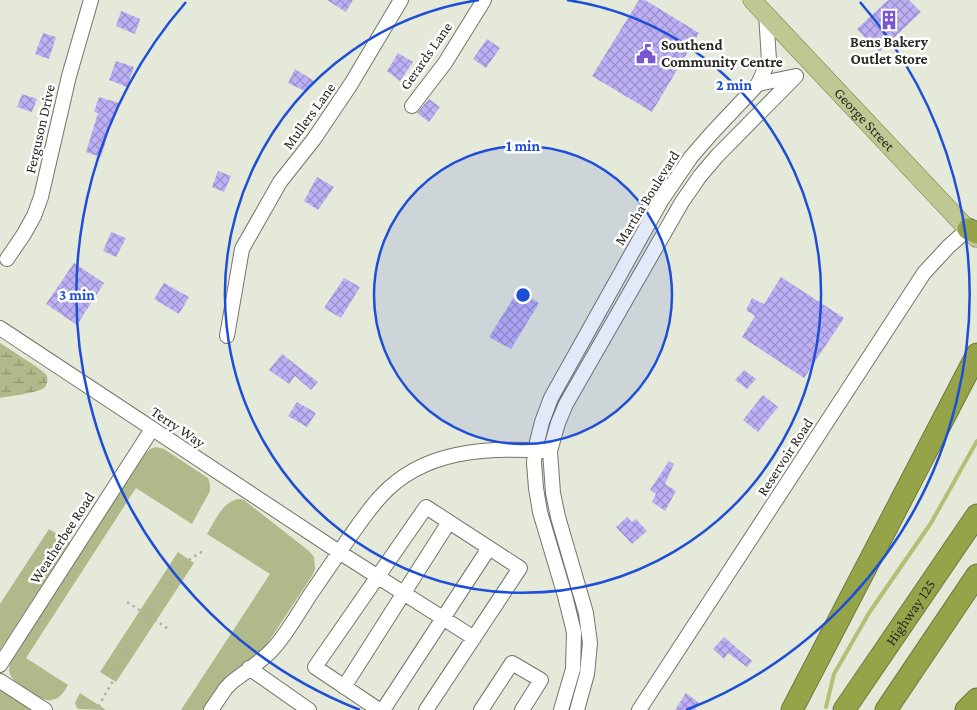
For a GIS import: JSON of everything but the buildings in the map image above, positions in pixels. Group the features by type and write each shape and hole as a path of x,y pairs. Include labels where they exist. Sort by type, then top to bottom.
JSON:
{"highway":[{"path":"792,710 977,354"},
{"name":"Highway 125","path":"844,710 977,515"},
{"path":"886,710 977,576"},
{"path":"966,710 977,699"}],"main road":[{"name":"George Street","path":"752,0 974,234"}],"street":[{"name":"Ferguson Drive","path":"6,259 24,234 34,216 41,197 69,76 90,0"},
{"name":"Mullers Lane","path":"227,336 242,249 280,182 314,139 346,92 401,0"},
{"name":"Gerards Lane","path":"412,106 445,63 484,0"},
{"name":"Martha Boulevard","path":"561,710 573,669 574,632 540,512 536,488 535,450 542,422 551,398 661,201 691,157 710,134 758,84 769,60 766,14"},
{"path":"577,710 587,674 590,644 586,613 558,517 553,493 550,452 558,423 566,404 614,320 700,176 717,156 810,62"},
{"path":"758,84 796,76"},
{"name":"Reservoir Road","path":"639,710 924,273 948,247 974,234"},
{"path":"599,311 614,320"},
{"name":"Terry Way","path":"0,328 339,552 474,638"},
{"name":"Weatherbee Road","path":"0,666 152,429"},
{"path":"211,710 226,688 272,650 365,516 382,495 401,478 423,465 438,459 468,452 535,450 550,452"},
{"path":"378,710 315,667 426,507 520,568 426,710"},
{"path":"344,687 449,522"},
{"path":"383,710 490,548"},
{"path":"481,710 512,663 541,680 522,710"},
{"path":"249,668 309,710"},
{"path":"0,681 45,710"}],"path":[{"path":"103,710 98,707 114,679 112,672 182,564 204,551"},
{"path":"127,602 170,630"}],"green space":[{"path":"0,343 40,369 0,349"},
{"path":"0,349 44,373 47,376 45,387 31,393 0,398"},
{"path":"156,447 164,449 208,478 210,491 192,524 136,488 26,658 68,685 61,695 51,700 35,696 18,684 11,676 9,669 11,661 143,456 150,449"},
{"path":"234,500 244,500 309,551 314,557 315,569 265,647 224,679 202,710 181,710 270,574 207,534 224,507"},
{"path":"49,529 70,542 0,650 0,604"},
{"path":"178,552 194,563 116,682 100,672"},
{"path":"0,691 10,695 31,710 0,710"},
{"path":"80,693 106,710 77,708 75,703"}],"waterway":[{"path":"826,707 834,674 869,613 931,523 977,441"}],"place":[{"name":"Bens Bakery Outlet Store","path":"889,20"},
{"name":"Southend Community Centre","path":"646,54"}]}
